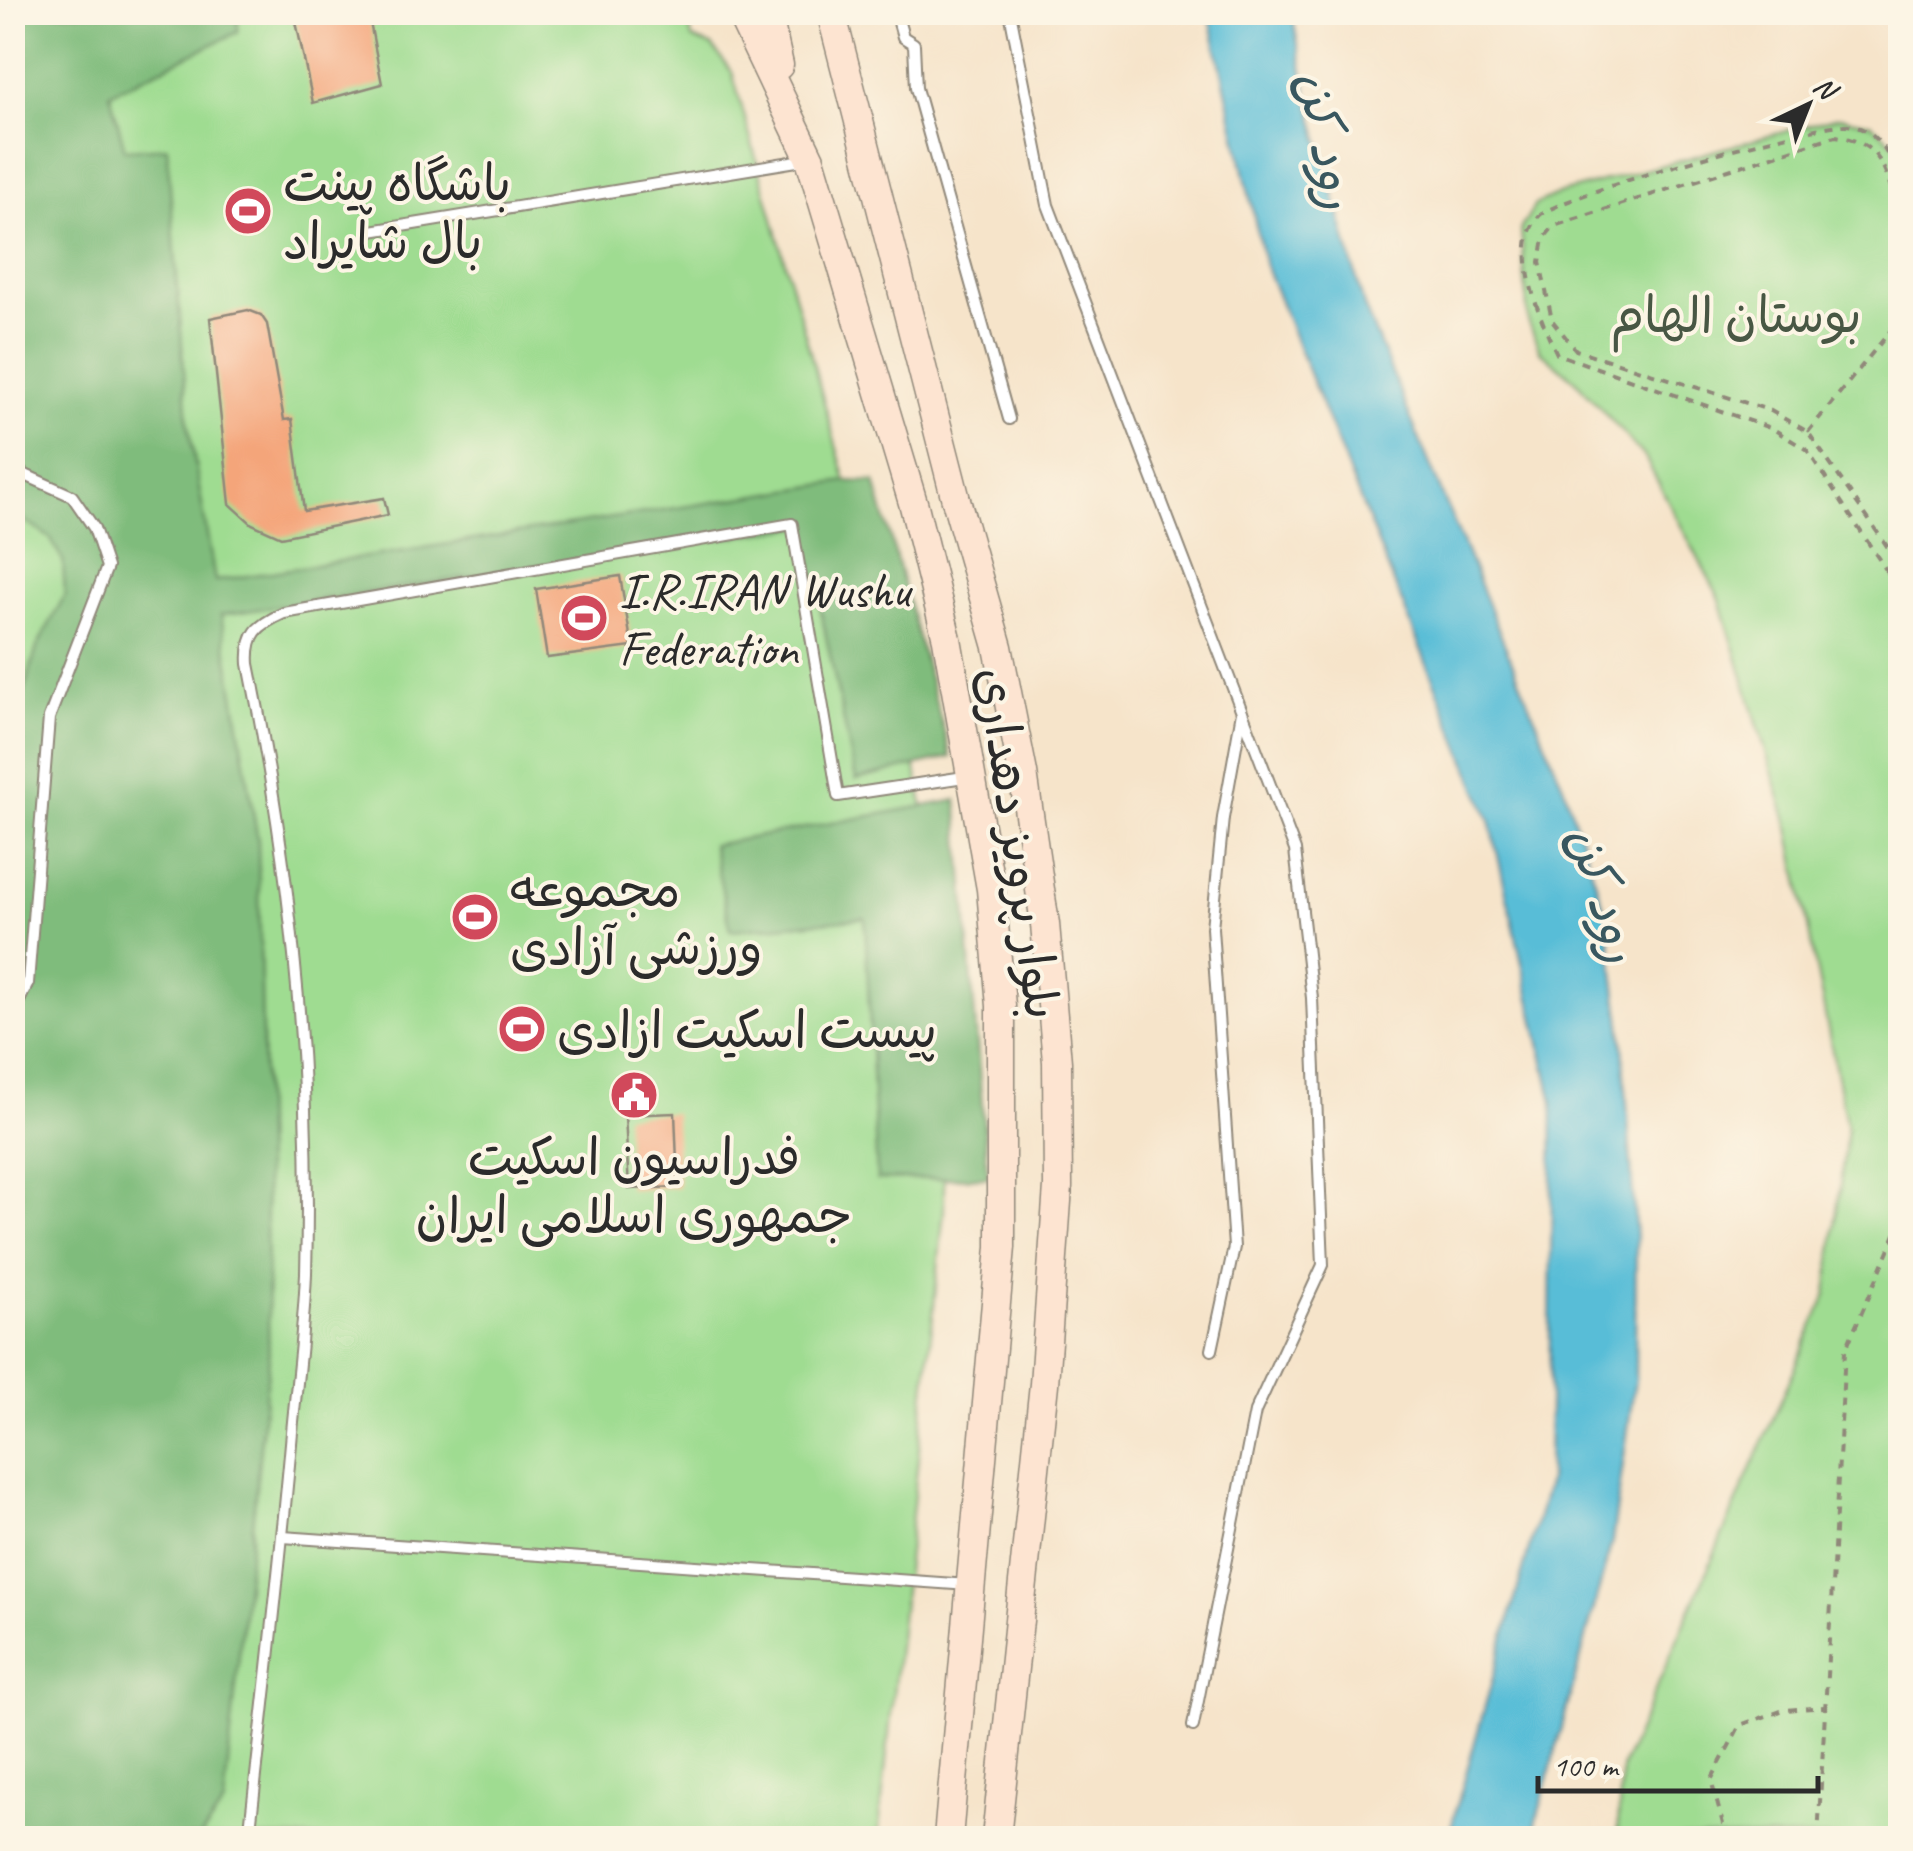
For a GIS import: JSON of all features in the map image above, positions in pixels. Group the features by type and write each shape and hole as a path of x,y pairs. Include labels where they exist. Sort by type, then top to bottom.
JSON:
{"main road":[{"name":"بلوار پرویز دهداری","path":"740,12 789,106 810,159 914,506 947,640 991,889 1001,1006 1003,1123 993,1366 948,1838"},
{"path":"767,12 789,106"},
{"name":"بلوار پرویز دهداری","path":"831,12 998,647 1023,774 1045,924 1057,1062 1058,1187 1044,1384 996,1838"}],"lane":[{"path":"896,12 903,37 914,44 916,88 1009,419"},
{"path":"1010,12 1048,205 1294,850 1312,998 1324,1265 1255,1412 1193,1726"},
{"path":"371,231 810,159"},
{"path":"12,469 72,496 94,528 107,567 50,718 28,982 12,1015"},
{"path":"323,1838 249,1834 306,1276 306,1140 293,938 278,804 248,664 248,642 260,624 284,613 792,524 838,796 973,776"},
{"path":"1212,1350 1234,1247 1212,928 1223,818 1242,712"},
{"path":"282,1537 970,1584"}],"path":[{"path":"1900,183 1891,154 1883,144 1848,125 1794,134 1574,197 1539,216 1527,244 1534,307 1557,354 1773,430 1807,450 1900,591"},
{"path":"1900,221 1882,163 1874,151 1863,142 1836,136 1554,226 1544,238 1540,262 1552,320 1576,350 1769,410 1808,432 1900,565"},
{"path":"1808,432 1900,319"},
{"path":"1818,1838 1845,1351 1900,1225"},
{"path":"1732,1838 1712,1780 1740,1725 1784,1710 1826,1707"}],"green space":[{"name":"مجموعه ورزشی آزادی","path":"12,13 687,13 692,39 712,46 732,72 890,639 931,845 944,989 944,1211 878,1838 13,1838"},
{"path":"13,13 238,13 238,32 110,93 125,150 167,147 188,422 215,581 846,481 875,482 951,757 856,780 803,526 221,615 258,841 269,1359 224,1804 200,1838 13,1838 12,732 37,647 65,595 63,561 50,538 13,513"},
{"name":"بوستان الهام","path":"1838,117 1871,123 1900,149 1900,1838 1617,1838 1622,1767 1827,1294 1847,1128 1789,828 1719,597 1645,458 1575,380 1540,351 1528,321 1521,228 1535,205 1561,193"},
{"path":"957,800 988,1177 877,1180 865,918 731,930 712,845"}],"water":[{"path":"1209,13 1292,13 1308,97 1364,306 1563,785 1606,913 1622,1031 1636,1238 1635,1379 1612,1541 1532,1838 1448,1838 1548,1481 1553,1102 1490,820 1264,262"}],"building":[{"path":"294,12 368,12 382,84 313,103"},
{"path":"248,310 261,315 267,324 284,420 292,419 304,511 384,498 388,515 281,537 252,524 230,504 210,318"},
{"name":"I.R.IRAN Wushu Federation","path":"620,576 632,647 547,658 536,589"},
{"path":"675,1113 678,1187 629,1189 625,1115"}],"place":[{"name":"باشگاه پینت بال شایراد","path":"248,211"},
{"name":"I.R.IRAN Wushu Federation","path":"584,618"},
{"name":"مجموعه ورزشی آزادی","path":"475,917"},
{"name":"پیست اسکیت ازادی","path":"522,1029"},
{"name":"فدراسیون اسکیت جمهوری اسلامی ایران","path":"634,1095"}],"water label":[{"name":"رود کن","path":"1328,140"},
{"name":"رود کن","path":"1605,894"}]}
